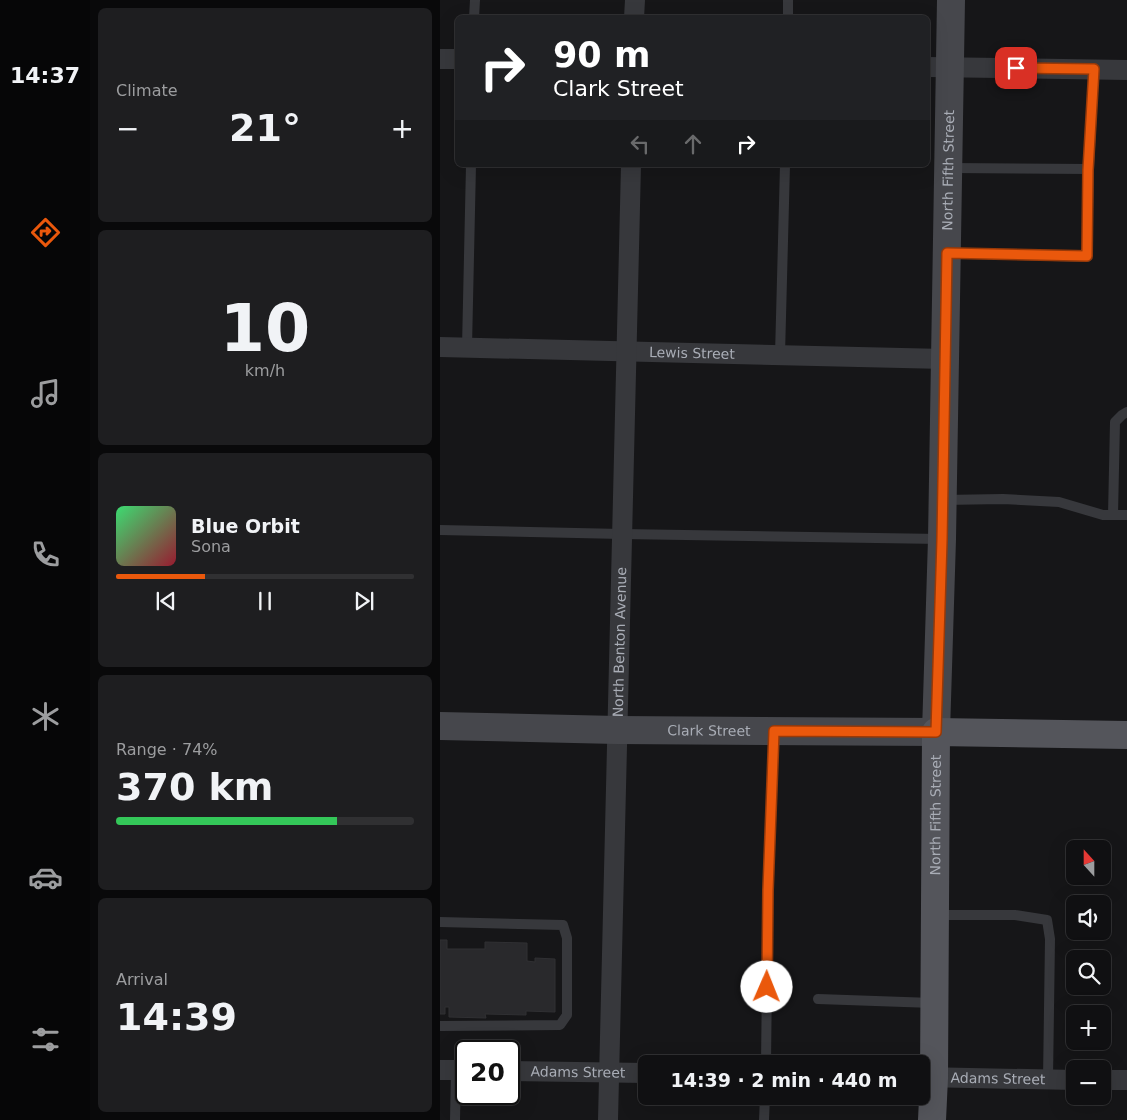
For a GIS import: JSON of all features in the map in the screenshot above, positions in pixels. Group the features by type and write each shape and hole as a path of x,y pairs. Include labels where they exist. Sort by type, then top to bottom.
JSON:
{"main road":[{"name":"North Fifth Street","path":"930,1055 934,1003 936,732 942,540 948,168 939,67 951,0"},
{"name":"Clark Street","path":"440,726 617,730 1127,735"},
{"name":"North Fifth Street","path":"930,1099 932,1120"}],"street":[{"path":"634,15 635,0"},
{"path":"440,59 455,59"},
{"path":"939,67 1127,70"},
{"name":"North Benton Avenue","path":"608,1120 631,167"},
{"name":"Lewis Street","path":"440,347 945,360"},
{"name":"Adams Street","path":"520,1071 638,1073"},
{"name":"Adams Street","path":"930,1078 1066,1080"},
{"path":"1111,1080 1127,1080"}],"lane":[{"path":"474,15 475,0"},
{"path":"788,0 788,15"},
{"path":"947,253 1087,256 1088,170 1094,69"},
{"path":"467,347 472,167"},
{"path":"780,356 785,167"},
{"path":"948,168 1088,170"},
{"path":"1113,515 1115,422 1127,412"},
{"path":"942,500 1003,499 1059,502 1103,515 1127,515"},
{"path":"440,530 942,540"},
{"path":"766,1055 768,890 774,731"},
{"path":"935,915 1015,915 1047,920 1050,939 1048,1079"},
{"path":"440,922 563,925 567,938 567,1015 560,1025 440,1026"},
{"path":"818,999 934,1003"},
{"path":"454,1070 455,1120"},
{"path":"764,1120 765,1105"}],"building":[{"path":"440,940 447,940 447,949 485,949 485,942 527,943 527,961 535,962 535,958 555,959 555,1012 526,1011 526,1015 485,1014 486,1018 449,1017 449,1007 445,1007 445,1014 440,1014"}],"route":[{"path":"767,987 768,890 774,731 936,732 942,540 947,253 1087,256 1088,170 1094,69 1016,68"}]}
